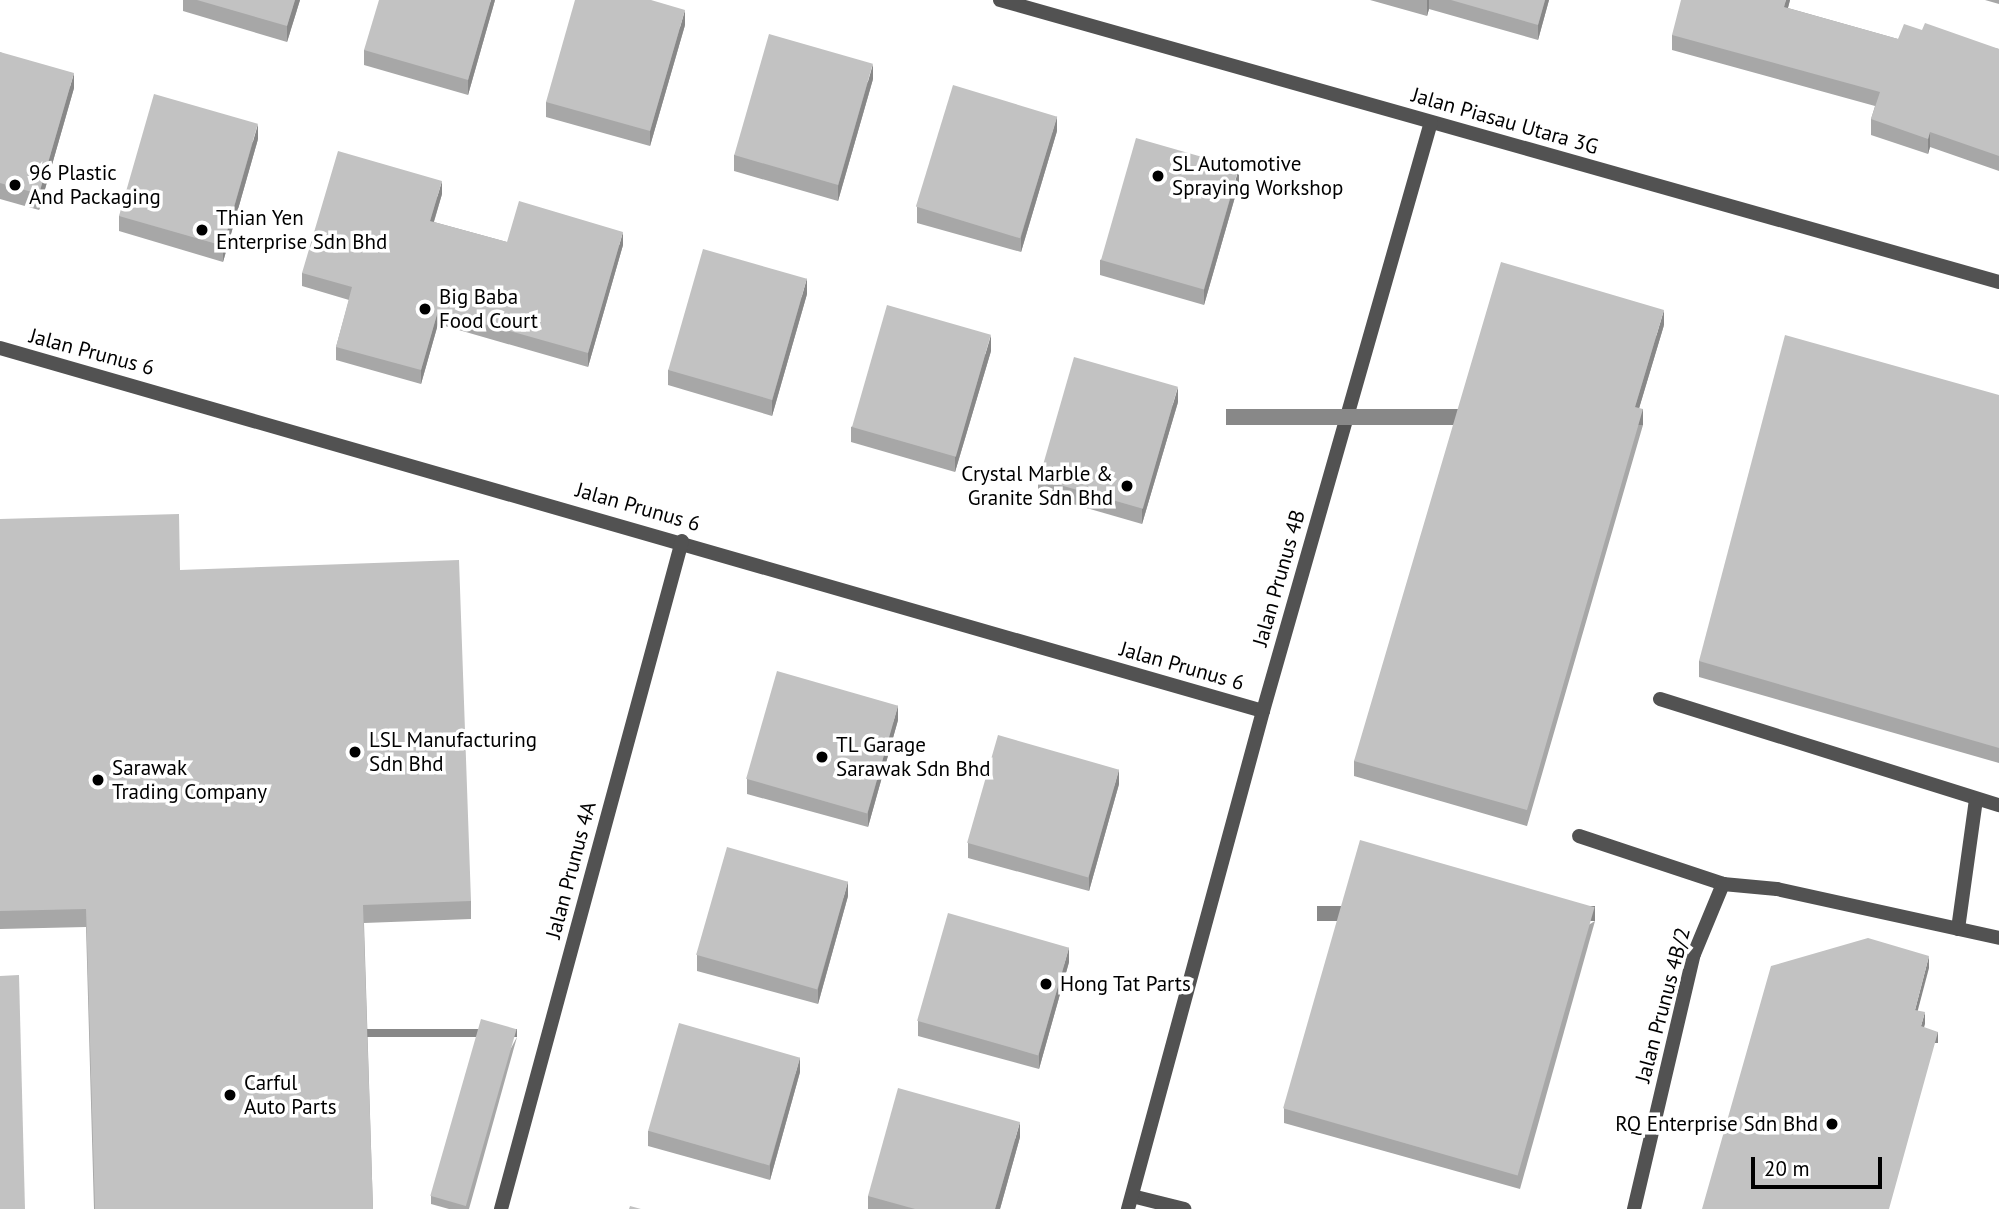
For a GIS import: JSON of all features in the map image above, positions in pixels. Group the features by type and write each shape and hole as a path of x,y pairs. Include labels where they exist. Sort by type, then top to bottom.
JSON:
{"street":[{"name":"Jalan Piasau Utara 3G","path":"1000,0 1999,282"},
{"name":"Jalan Prunus 4B","path":"1130,1202 1263,711 1432,122"},
{"name":"Jalan Prunus 6","path":"0,348 682,541 1263,711"},
{"name":"Jalan Prunus 4A","path":"500,1209 682,541"},
{"path":"1660,699 1999,805"},
{"path":"1958,929 1976,800"},
{"path":"1578,836 1723,884 1777,888 1999,938"},
{"name":"Jalan Prunus 4B/2","path":"1634,1209 1694,954 1723,884"},
{"path":"1130,1202 1184,1209"}],"building":[{"path":"197,0 295,0 287,26"},
{"path":"379,0 491,0 468,80 364,50"},
{"path":"575,0 651,0 685,10 650,131 546,102"},
{"path":"1451,0 1545,0 1538,25"},
{"path":"1681,0 1786,0 1784,7 1898,39 1904,24 1922,30 1925,23 1999,49 1999,156 1930,132 1928,139 1871,119 1880,92 1672,35"},
{"path":"769,34 873,64 838,185 734,155"},
{"path":"0,52 74,73 39,194 0,183"},
{"path":"953,85 1057,117 1020,238 916,206"},
{"path":"154,94 258,124 223,246 119,216"},
{"path":"1136,138 1239,167 1204,290 1101,260"},
{"path":"338,151 442,181 430,221 507,242 519,201 623,232 588,353 438,311 421,370 336,347 352,287 302,273"},
{"path":"703,249 807,279 772,400 668,370"},
{"path":"1501,262 1664,310 1635,407 1643,409 1527,810 1354,761"},
{"path":"887,305 991,335 956,457 852,427"},
{"path":"1785,335 1999,395 1999,748 1699,661"},
{"path":"1074,357 1178,387 1143,509 1039,479"},
{"path":"179,514 180,570 459,560 471,901 363,905 373,1209 95,1209 86,909 0,911 0,519"},
{"name":"TL Garage Sarawak Sdn Bhd","path":"777,671 898,706 867,813 746,779"},
{"path":"998,735 1119,770 1088,877 967,843"},
{"path":"1360,840 1595,907 1518,1175 1283,1108"},
{"path":"727,847 848,882 817,989 696,955"},
{"path":"948,913 1069,948 1038,1055 917,1021"},
{"path":"1868,938 1929,956 1915,1010 1925,1012 1921,1026 1938,1032 1889,1209 1702,1209 1771,966"},
{"path":"19,975 25,1209 0,1209 0,976"},
{"path":"481,1019 517,1029 466,1206 430,1196"},
{"path":"679,1023 800,1058 769,1165 648,1131"},
{"path":"898,1088 1020,1122 995,1209 915,1209 868,1196"}],"place":[{"name":"SL Automotive Spraying Workshop","path":"1158,176"},
{"name":"96 Plastic And Packaging","path":"15,185"},
{"name":"Thian Yen Enterprise Sdn Bhd","path":"202,230"},
{"name":"Big Baba Food Court","path":"425,309"},
{"name":"Crystal Marble & Granite Sdn Bhd","path":"1127,486"},
{"name":"LSL Manufacturing Sdn Bhd","path":"355,752"},
{"name":"TL Garage Sarawak Sdn Bhd","path":"822,757"},
{"name":"Sarawak Trading Company","path":"98,780"},
{"name":"Hong Tat Parts","path":"1046,984"},
{"name":"Carful Auto Parts","path":"230,1095"},
{"name":"RQ Enterprise Sdn Bhd","path":"1832,1124"}]}
